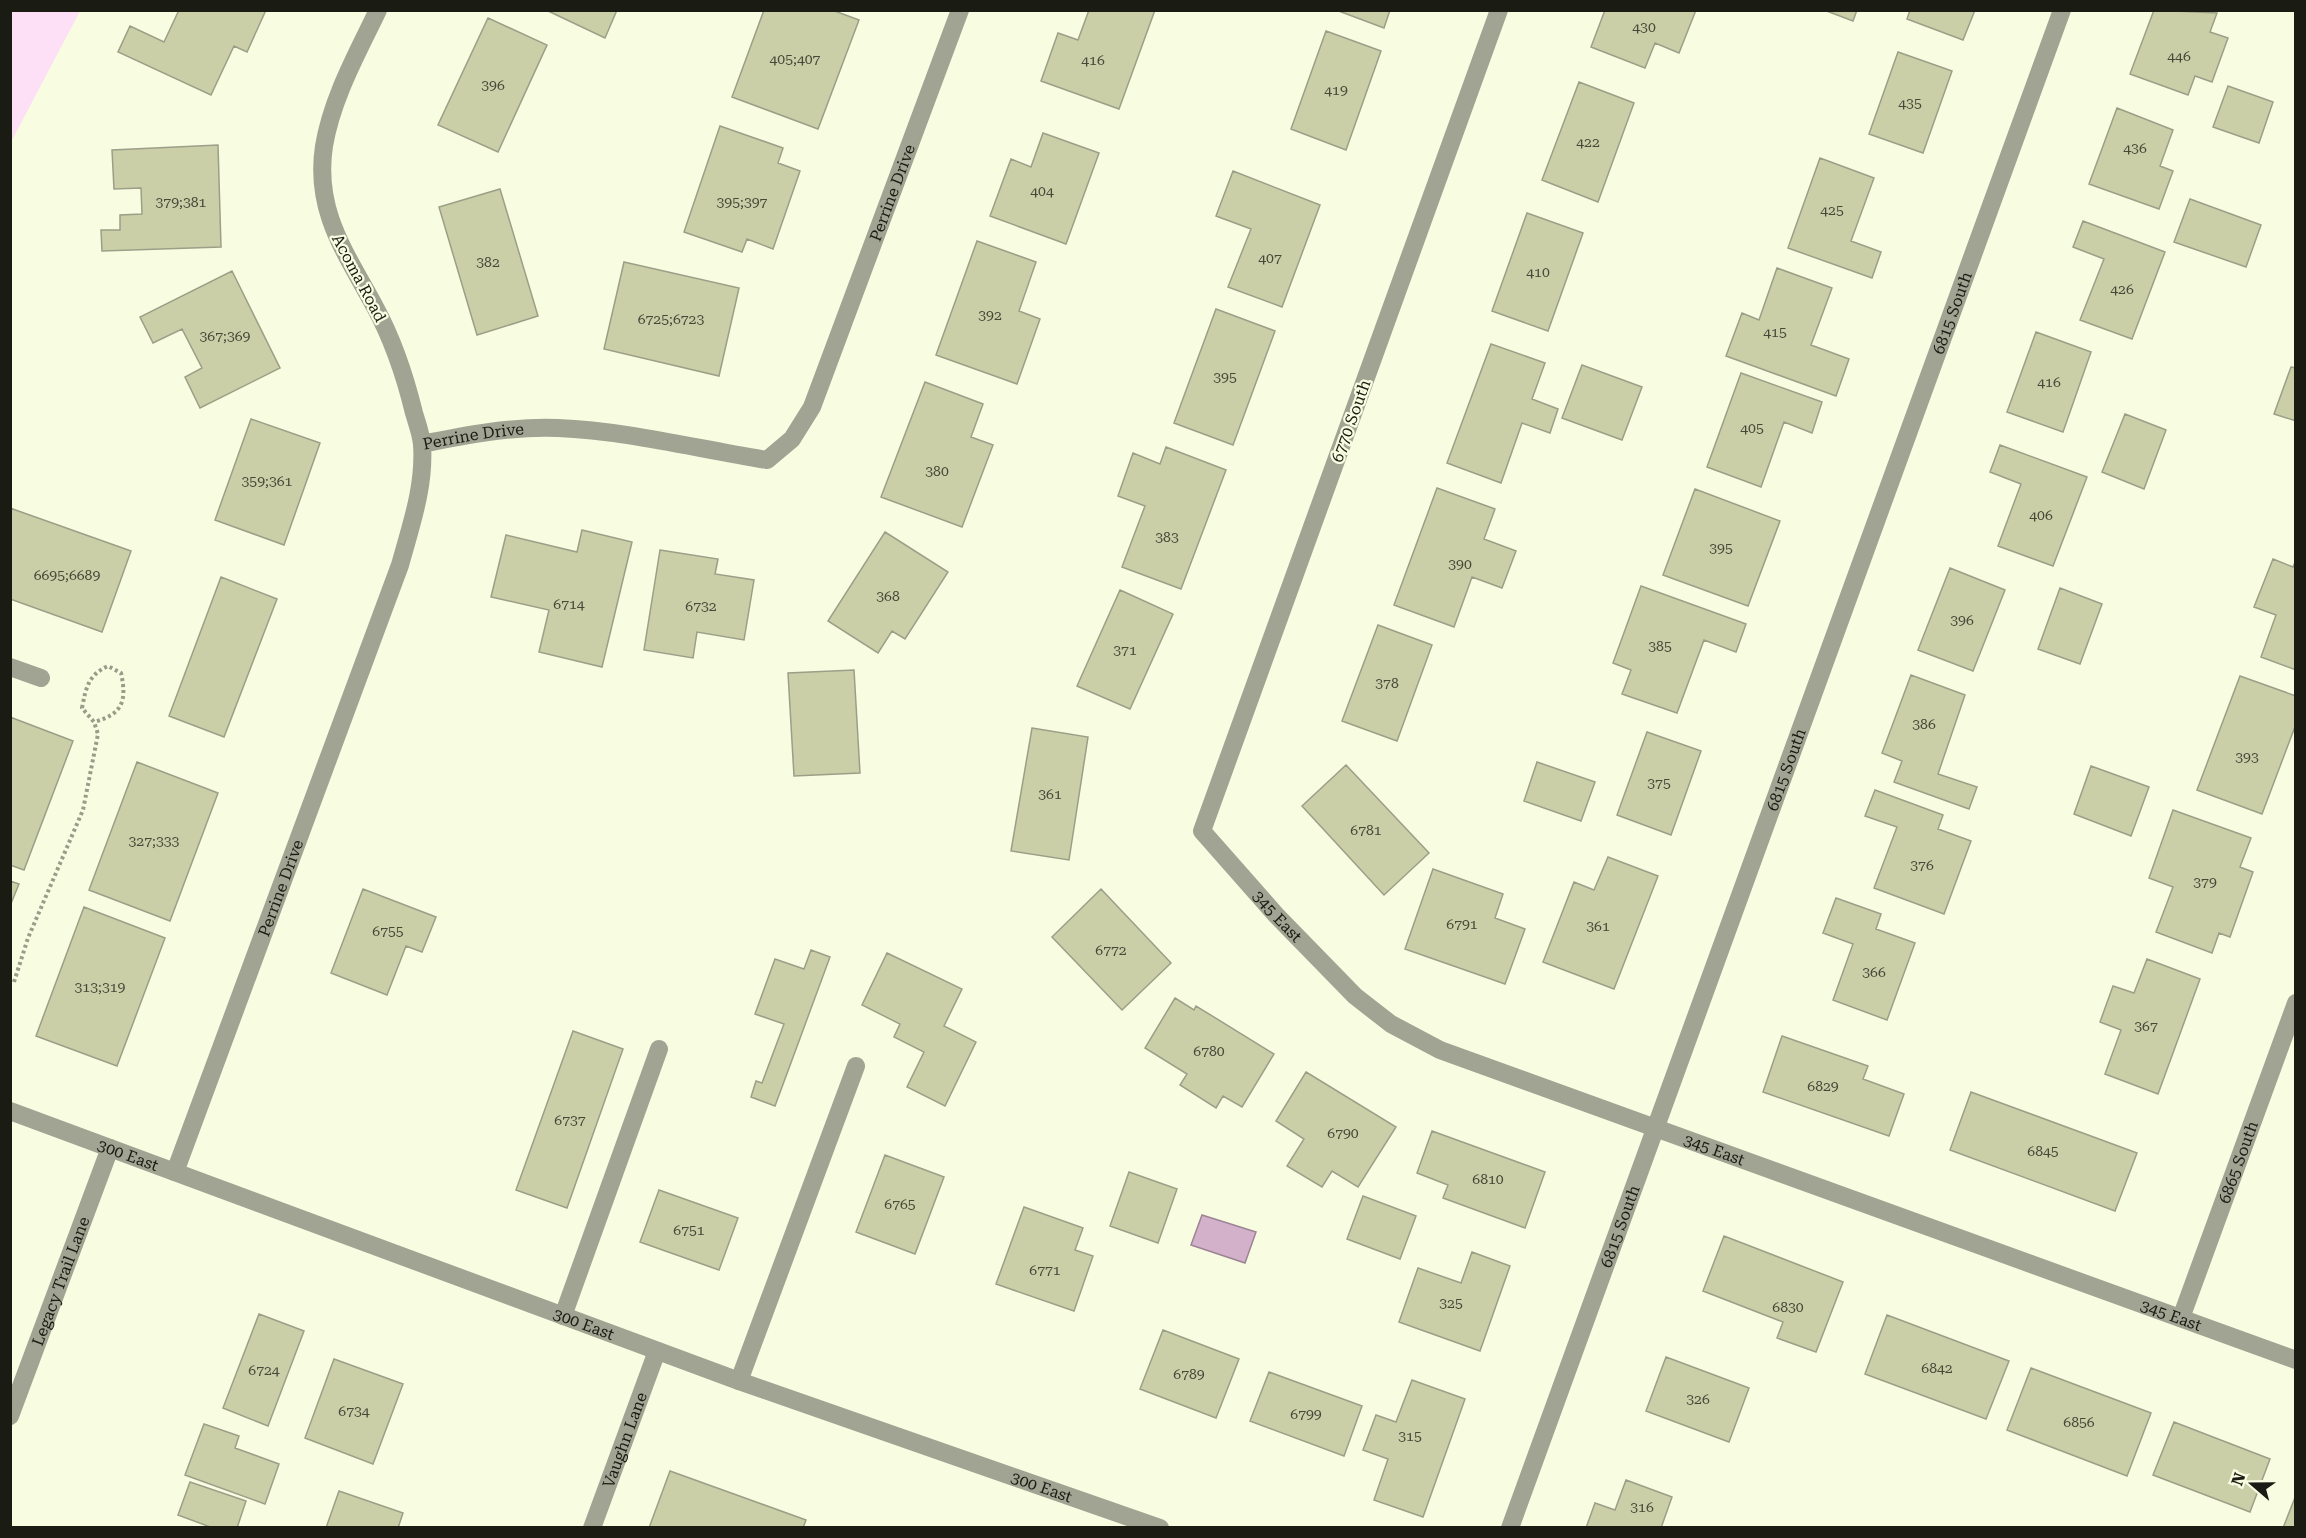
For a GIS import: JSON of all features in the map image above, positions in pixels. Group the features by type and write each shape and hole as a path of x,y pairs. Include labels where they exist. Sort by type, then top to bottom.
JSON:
{"street":[{"name":"Acoma Road","path":"378,10 340,92 324,146 324,186 328,220 347,260 376,308 402,367 422,444"},
{"name":"Perrine Drive","path":"175,1172 400,564 419,500 422,444 488,431 556,428 630,435 766,460 792,439 812,407 960,10"},
{"name":"6770 South","path":"1202,831 1499,10"},
{"name":"6815 South","path":"1510,1527 2062,10"},
{"path":"10,667 41,678"},
{"name":"345 East","path":"1202,831 1276,915 1355,996 1391,1024 1440,1050 1656,1126 2295,1360"},
{"name":"6865 South","path":"2181,1318 2295,1004"},
{"path":"563,1316 659,1049"},
{"path":"740,1381 856,1066"},
{"name":"300 East","path":"10,1111 657,1351 1136,1523 1160,1527"},
{"name":"Legacy Trail Lane","path":"10,1416 110,1148"},
{"name":"Vaughn Lane","path":"592,1527 657,1351"}],"path":[{"path":"14,982 28,938 82,810 98,734 94,722 82,708 87,683 97,671 108,666 121,672 125,690 120,710 110,717 94,722"}],"shaded area":[{"path":"10,11 80,11 11,142"},
{"path":"1202,1215 1256,1232 1245,1263 1191,1245"}],"building":[{"path":"179,10 266,10 247,52 234,46 211,95 118,52 130,26 164,42"},
{"path":"546,10 617,10 605,38"},
{"path":"764,10 832,10 859,20 818,129 732,97"},
{"path":"1089,10 1155,10 1119,109 1041,81 1058,33 1078,40"},
{"path":"1336,10 1390,10 1384,28"},
{"path":"1605,10 1696,10 1679,53 1655,43 1645,68 1591,47"},
{"path":"1824,10 1857,10 1853,21"},
{"path":"1910,10 1975,10 1963,40 1907,19"},
{"path":"2154,10 2217,13 2210,32 2228,38 2212,82 2195,76 2188,95 2130,74"},
{"path":"488,18 547,45 498,152 438,125"},
{"path":"1326,31 1381,51 1346,150 1291,129"},
{"path":"1898,52 1952,71 1923,153 1869,134"},
{"path":"1579,82 1634,103 1598,202 1542,180"},
{"path":"2228,86 2273,102 2259,143 2213,127"},
{"path":"2117,108 2173,130 2160,166 2173,171 2159,209 2089,184"},
{"path":"720,126 783,148 778,163 800,171 773,249 747,239 742,252 684,232"},
{"path":"1043,133 1099,153 1066,244 990,216 1011,159 1031,167"},
{"path":"218,145 221,247 102,251 101,230 120,230 120,215 142,214 141,188 114,189 112,150"},
{"path":"1820,158 1874,178 1851,241 1881,252 1872,278 1788,248"},
{"path":"1233,171 1320,205 1282,307 1228,287 1251,229 1216,216"},
{"path":"500,189 538,316 477,335 439,207"},
{"path":"2190,199 2261,225 2246,267 2174,242"},
{"path":"1527,213 1583,233 1548,331 1492,311"},
{"path":"2083,221 2165,252 2132,339 2080,320 2104,259 2073,247"},
{"path":"977,241 1036,262 1019,311 1040,319 1017,384 936,355"},
{"path":"624,262 739,288 719,376 604,349"},
{"path":"1777,268 1832,288 1811,345 1849,359 1836,396 1726,356 1742,313 1759,320"},
{"path":"232,271 280,368 200,408 185,377 202,368 182,329 153,343 140,317"},
{"path":"1216,309 1275,331 1233,445 1174,423"},
{"path":"2036,332 2091,352 2063,432 2007,412"},
{"path":"1491,344 1545,363 1532,399 1558,409 1550,433 1522,423 1501,483 1447,463"},
{"path":"1582,365 1642,387 1622,440 1562,418"},
{"path":"2291,367 2296,368 2296,421 2274,414"},
{"path":"1741,373 1822,402 1812,433 1784,422 1761,487 1707,467"},
{"path":"925,382 983,404 971,437 993,445 962,527 881,497"},
{"path":"2125,414 2166,430 2144,489 2102,472"},
{"path":"251,419 320,443 284,545 215,520"},
{"path":"2000,445 2087,477 2053,566 1998,546 2021,484 1990,472"},
{"path":"1166,447 1226,470 1181,589 1122,567 1145,506 1118,496 1133,453 1160,464"},
{"path":"1437,488 1495,509 1484,539 1516,551 1502,588 1472,577 1454,627 1394,605"},
{"path":"1695,489 1780,521 1748,606 1663,575"},
{"path":"10,508 131,551 102,632 10,599"},
{"path":"582,530 632,542 602,667 539,652 549,610 491,597 506,535 577,552"},
{"path":"885,532 948,572 905,639 892,631 878,653 828,621"},
{"path":"660,550 718,559 715,574 754,580 744,640 697,632 693,658 644,650"},
{"path":"2273,559 2293,567 2296,560 2296,670 2261,657 2276,615 2254,607"},
{"path":"1950,568 2005,590 1973,671 1918,650"},
{"path":"221,577 277,599 224,737 169,716"},
{"path":"1641,586 1746,624 1736,652 1704,640 1677,713 1622,694 1631,670 1613,663"},
{"path":"2060,588 2102,604 2080,664 2038,649"},
{"path":"1120,590 1173,614 1130,709 1077,686"},
{"path":"1378,625 1432,645 1397,741 1342,721"},
{"path":"854,670 860,773 794,776 788,673"},
{"path":"1911,675 1965,695 1938,774 1977,787 1969,809 1894,782 1902,761 1882,753"},
{"path":"2240,676 2296,696 2296,724 2262,814 2197,790"},
{"path":"10,717 73,741 24,870 10,865"},
{"path":"1032,728 1088,737 1069,860 1011,851"},
{"path":"1647,732 1701,751 1671,835 1617,815"},
{"path":"137,762 218,793 170,921 89,890"},
{"path":"1537,762 1595,782 1581,821 1524,801"},
{"path":"1346,765 1429,853 1384,895 1302,806"},
{"path":"2091,766 2149,787 2131,836 2074,814"},
{"path":"1875,790 1943,815 1938,829 1971,841 1944,914 1874,888 1897,827 1865,816"},
{"path":"2173,810 2251,838 2240,867 2253,872 2230,937 2219,933 2212,953 2156,932 2173,887 2149,878"},
{"path":"1608,857 1658,876 1614,989 1543,962 1574,882 1594,890"},
{"path":"1433,869 1503,894 1495,918 1525,929 1505,984 1405,949"},
{"path":"10,881 19,884 10,906"},
{"path":"363,889 436,917 422,952 406,946 387,995 331,973"},
{"path":"1101,889 1171,963 1122,1010 1052,937"},
{"path":"1836,898 1881,914 1876,929 1915,943 1887,1020 1833,1000 1853,944 1823,933"},
{"path":"84,907 165,938 117,1066 36,1036"},
{"path":"811,950 830,957 775,1106 751,1097 756,1081 762,1083 784,1024 755,1014 775,959 804,969"},
{"path":"887,953 962,989 944,1026 976,1042 945,1106 907,1087 924,1052 894,1037 900,1024 862,1005"},
{"path":"2147,959 2200,979 2158,1094 2105,1074 2121,1030 2100,1022 2113,986 2134,993"},
{"path":"1175,998 1194,1010 1196,1006 1274,1054 1242,1107 1223,1096 1216,1108 1180,1085 1187,1074 1145,1048"},
{"path":"573,1031 623,1049 567,1208 516,1190"},
{"path":"1782,1036 1868,1066 1863,1079 1904,1094 1889,1136 1763,1092"},
{"path":"1306,1072 1396,1127 1358,1187 1332,1171 1322,1187 1287,1166 1304,1139 1276,1121"},
{"path":"1971,1092 2137,1153 2115,1211 1950,1150"},
{"path":"1432,1131 1545,1172 1525,1228 1443,1198 1448,1185 1417,1173"},
{"path":"885,1155 944,1177 915,1254 856,1232"},
{"path":"1129,1172 1177,1189 1158,1243 1110,1226"},
{"path":"659,1190 738,1218 719,1270 640,1242"},
{"path":"1363,1196 1416,1216 1400,1259 1347,1239"},
{"path":"1024,1207 1083,1228 1075,1250 1093,1256 1074,1311 996,1284"},
{"path":"1724,1236 1843,1282 1816,1352 1777,1338 1783,1322 1703,1291"},
{"path":"1472,1252 1510,1266 1480,1351 1399,1322 1418,1268 1461,1283"},
{"path":"259,1314 304,1331 268,1426 223,1408"},
{"path":"1887,1315 2009,1361 1986,1419 1865,1374"},
{"path":"1163,1330 1239,1359 1216,1418 1140,1389"},
{"path":"1666,1357 1749,1388 1729,1442 1646,1411"},
{"path":"334,1359 403,1384 373,1464 305,1438"},
{"path":"2031,1368 2151,1413 2127,1476 2007,1430"},
{"path":"1269,1372 1362,1406 1344,1456 1250,1421"},
{"path":"1412,1380 1465,1399 1423,1517 1374,1500 1388,1459 1363,1450 1376,1415 1396,1422"},
{"path":"2174,1422 2270,1459 2250,1512 2153,1475"},
{"path":"204,1424 239,1436 235,1448 279,1464 265,1504 185,1475"},
{"path":"670,1471 806,1520 803,1528 649,1528"},
{"path":"1626,1480 1672,1497 1661,1528 1586,1528 1595,1503 1615,1510"},
{"path":"190,1482 246,1501 237,1528 213,1528 178,1515"},
{"path":"339,1491 403,1513 398,1528 326,1528"},
{"path":"2296,1495 2296,1528 2283,1528"}]}
